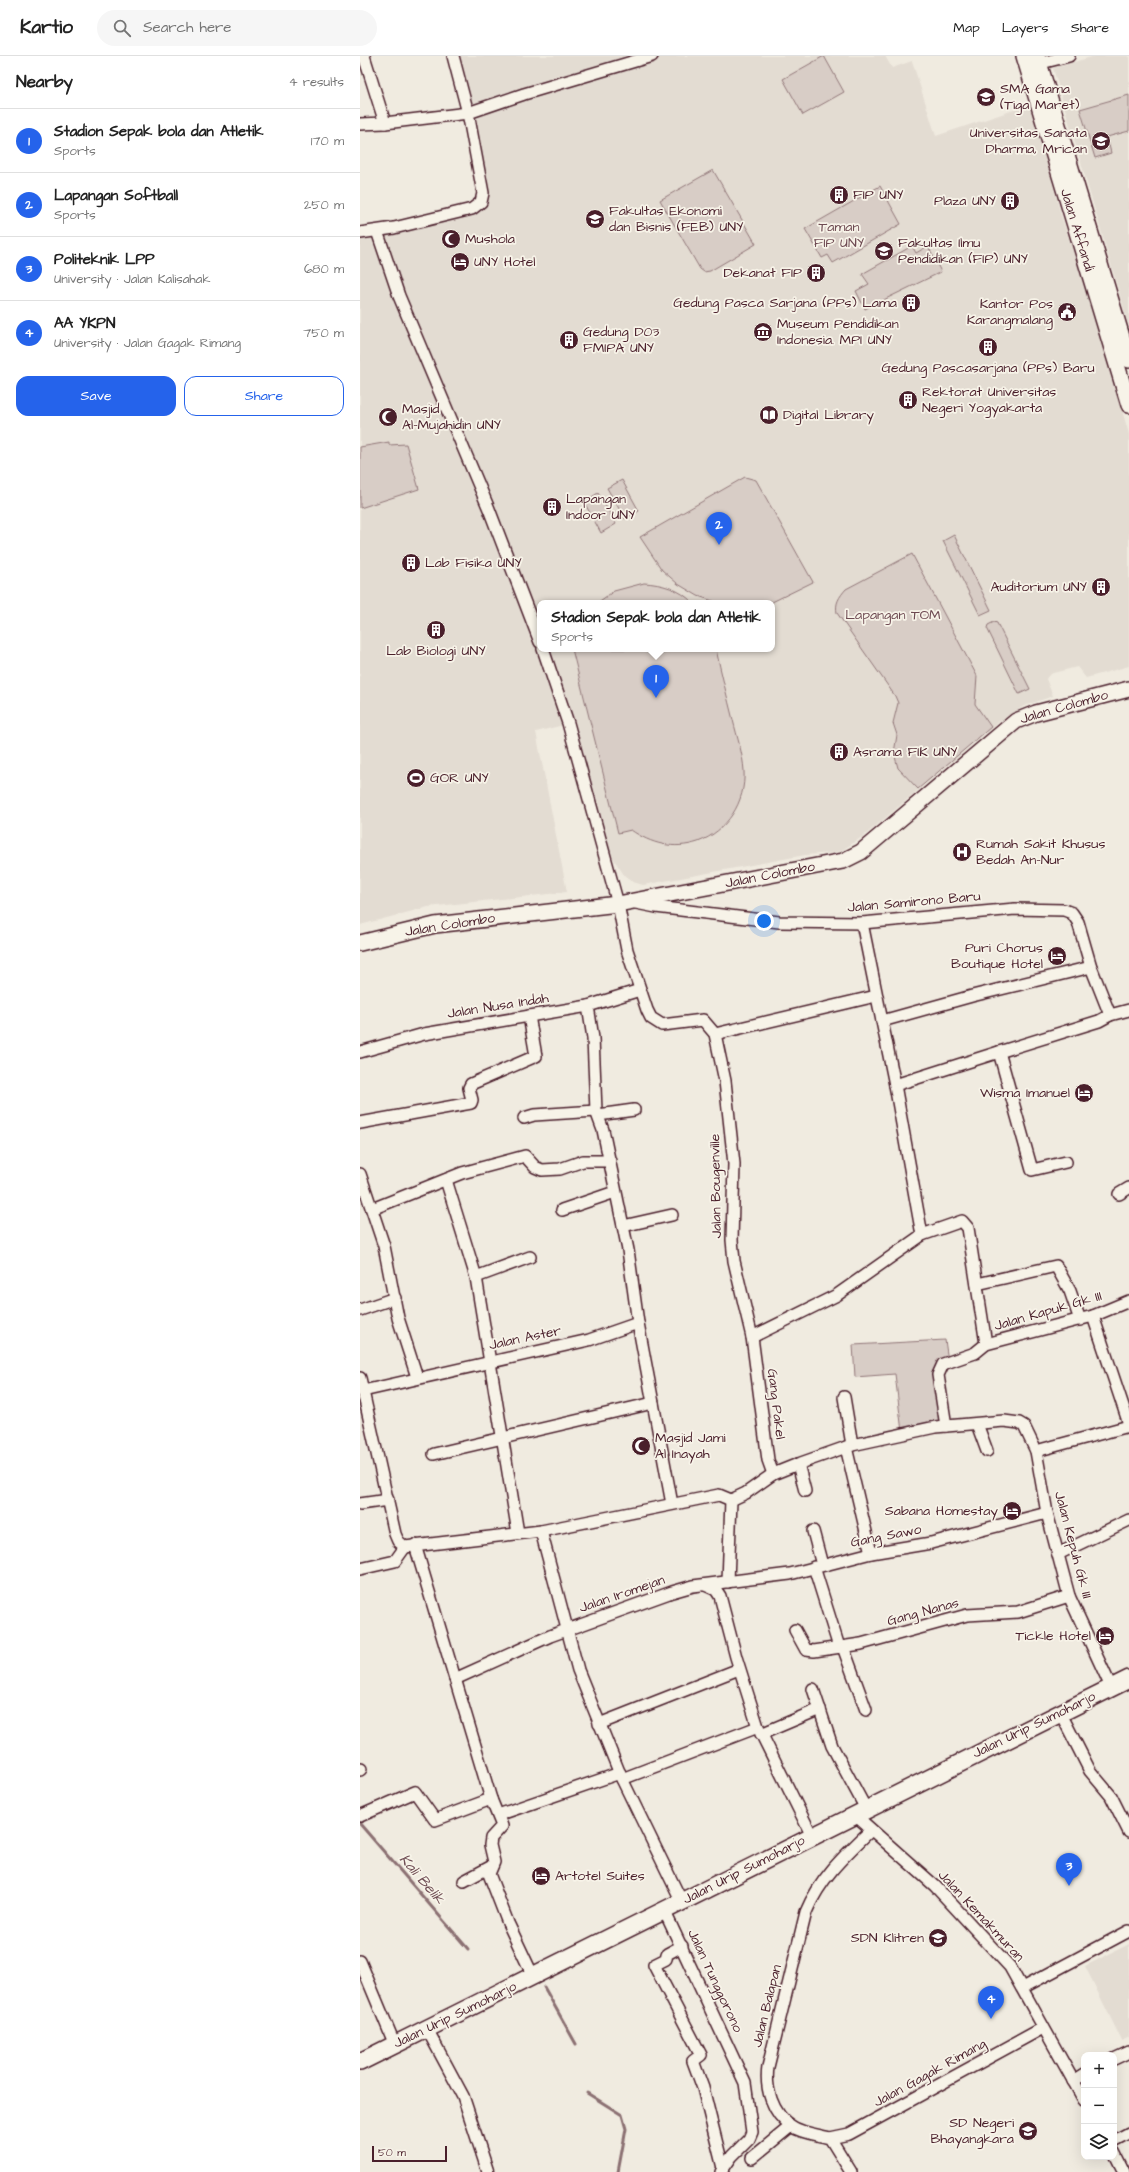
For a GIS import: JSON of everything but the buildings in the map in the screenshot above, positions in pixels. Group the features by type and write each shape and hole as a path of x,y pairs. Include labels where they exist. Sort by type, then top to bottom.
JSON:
{"main road":[{"name":"Jalan Affandi","path":"1032,61 1098,275 1129,360"},
{"name":"Jalan Affandi","path":"1098,275 1129,405"},
{"name":"Jalan Colombo","path":"360,943 435,925 624,903 849,859 868,847 1007,727 1020,718 1129,689"},
{"name":"Jalan Urip Sumoharjo","path":"360,2062 1060,1712 1129,1679"}],"street":[{"path":"364,56 385,123"},
{"path":"360,232 376,231 472,209 481,202 483,193 468,113 453,56"},
{"path":"360,124 385,123 468,113 524,94 652,56"},
{"path":"1032,61 1069,56"},
{"path":"376,231 399,296 489,509 537,634"},
{"path":"544,652 568,723 624,903 627,950 647,1010 657,1023 662,1025 703,1020 715,1034 876,996"},
{"name":"Jalan Samirono Baru","path":"624,903 780,922 862,923 1015,908 1064,910 1072,913 1078,922 1091,967 1110,1015"},
{"path":"862,923 895,1085 922,1235"},
{"path":"882,1021 972,996 1091,967"},
{"name":"Jalan Nusa Indah","path":"360,1052 424,1034 588,1006 640,990"},
{"path":"588,1006 594,1038 597,1113 610,1161 623,1226 638,1323 672,1504"},
{"path":"895,1085 1099,1021 1110,1015 1129,1010"},
{"path":"360,1123 471,1103 472,1100 469,1088 471,1084 536,1056 529,1016"},
{"name":"Jalan Bougenville","path":"715,1034 725,1081 734,1164 732,1240 734,1261 752,1337"},
{"path":"999,1052 1032,1170 1066,1162"},
{"path":"524,1118 534,1115 634,1110"},
{"path":"372,1209 446,1180 525,1156 535,1167 542,1170 560,1168 583,1161 610,1161"},
{"path":"360,1174 384,1246 398,1318 417,1377"},
{"path":"446,1180 476,1277 489,1361 504,1438 518,1533"},
{"path":"1119,1194 1129,1188"},
{"path":"562,1210 615,1192"},
{"path":"623,1226 672,1215"},
{"path":"752,1337 837,1295 922,1235 962,1221 968,1228 986,1344"},
{"path":"476,1277 530,1257"},
{"path":"977,1284 1056,1266 1070,1291 1080,1320"},
{"path":"360,1310 395,1298"},
{"name":"Jalan Kapuk Gk III","path":"946,1426 938,1375 943,1364 975,1353 986,1344 1080,1320 1129,1301"},
{"path":"1036,1451 1129,1425 1093,1316"},
{"name":"Jalan Aster","path":"363,1391 417,1377 589,1340 638,1323"},
{"name":"Gang Pakel","path":"752,1337 768,1460 773,1474"},
{"path":"360,1378 395,1534 398,1541 410,1546 541,1531 719,1495 731,1500"},
{"path":"844,1397 849,1446 871,1554"},
{"path":"434,1454 653,1403"},
{"name":"Jalan Kepuh Gk III","path":"977,1424 1004,1421 1019,1423 1024,1426 1036,1451 1047,1513 1069,1596 1111,1687"},
{"path":"731,1500 763,1483 773,1474 798,1464 849,1446 935,1426 977,1424 987,1451"},
{"path":"798,1464 805,1491"},
{"path":"360,1504 388,1500"},
{"path":"728,1582 731,1500"},
{"name":"Gang Sawo","path":"728,1582 790,1574 871,1554 931,1543 1047,1513"},
{"path":"1058,1554 1129,1520"},
{"path":"455,1679 567,1629 541,1531"},
{"path":"813,1531 818,1566 841,1647 866,1710"},
{"path":"360,1569 395,1561 410,1546"},
{"path":"410,1546 455,1679 491,1799 502,1826 491,1838 490,1845 494,1862 489,1874 508,1923 534,1976"},
{"name":"Jalan Iromejan","path":"682,1902 621,1776 599,1724 578,1670 567,1629 659,1596 705,1585 728,1582"},
{"path":"705,1585 716,1590 720,1596 739,1669 759,1731 812,1836"},
{"name":"Gang Nanas","path":"795,1630 806,1650 841,1647 861,1644 968,1615 1018,1612 1069,1596"},
{"path":"599,1724 739,1669"},
{"path":"813,1689 832,1746 860,1812"},
{"path":"498,1815 759,1731 820,1709"},
{"path":"1060,1712 1090,1771 1111,1796 1129,1832"},
{"path":"360,1816 415,1792 435,1820 491,1799"},
{"name":"Jalan Kemakmuran","path":"860,1812 871,1830 935,1886 1010,1967 1081,2095"},
{"name":"Jalan Balapan","path":"791,2126 776,2109 766,2082 768,2067 801,1927 811,1900 831,1870 871,1830"},
{"path":"464,1882 492,1866"},
{"name":"Jalan Tunggorono","path":"664,1910 745,2083 751,2115 751,2136 722,2170"},
{"path":"1022,1988 1129,1931"},
{"path":"682,1946 667,1954 666,1958 654,1965 701,2054 693,2061 704,2088 722,2170"},
{"path":"360,1961 395,2044"},
{"name":"Jalan Gagak Rimang","path":"830,2138 849,2134 1043,2028"},
{"path":"427,2029 463,2096 488,2172"},
{"path":"1117,2058 1129,2052"},
{"path":"1073,2080 1081,2076"},
{"path":"752,2158 791,2126 830,2138 851,2172"},
{"path":"1117,2140 1129,2134"},
{"path":"1117,2158 1124,2172"}],"shaded area":[{"path":"457,56 885,56 892,68 912,61 936,136 1032,104 1061,215 1083,280 1129,434 1129,666 1086,678 1077,667 1053,673 1048,676 1046,679 1053,696 1024,706 1000,721 865,835 841,851 805,855 643,885 633,882 624,875 611,855 575,722 536,732 567,892 428,907 360,925 360,238 396,232 478,212 485,208 489,187"},
{"name":"Universitas Sanata Dharma, Mrican","path":"1095,56 1129,56 1129,326 1053,68"},
{"path":"1129,1944 1129,2037 1122,2041 1085,1966"}],"green space":[{"path":"824,56 844,92 803,115 783,79"},
{"path":"1129,95 1129,131 1107,137 1111,153 1095,158 1080,109"},
{"path":"713,170 756,244 710,271 704,272 700,269 660,200"},
{"name":"Taman FIP UNY","path":"880,186 901,224 833,263 828,255 822,258 805,229"},
{"name":"Taman FIP UNY","path":"912,246 916,253 928,246 941,272 865,309 856,291 869,284 862,274"},
{"path":"389,442 389,445 406,444 419,489 360,508 360,447"},
{"path":"745,477 756,480 813,582 775,601 710,600 698,596 678,584 662,570 640,537"},
{"path":"622,480 639,511 625,519 607,488"},
{"path":"598,493 616,524 601,533 584,502"},
{"path":"954,535 991,610 980,615 943,541"},
{"name":"Lapangan TOM","path":"912,554 977,676 975,704 991,727 918,789 898,768 894,753 897,735 893,723 898,703 895,696 837,613 838,600 846,589"},
{"path":"644,583 670,588 690,600 601,600 614,591"},
{"path":"994,622 997,623 1030,689 1019,694 987,628 988,625"},
{"path":"573,652 717,652 741,752 744,771 742,794 733,814 718,831 698,842 689,844 663,844 647,839 631,830 618,833"},
{"path":"945,1340 949,1368 935,1370 946,1424 902,1432 895,1374 855,1377 853,1345"}],"waterway":[{"name":"Kali Belik","path":"360,1824 468,1949"},
{"name":"Kali Belik","path":"544,1987 576,2044"},
{"name":"Kali Belik","path":"587,2093 622,2115 626,2129 618,2172"}],"place":[{"name":"SMA Gama (Tiga Maret)","path":"986,97"},
{"name":"Universitas Sanata Dharma, Mrican","path":"1101,141"},
{"name":"FIP UNY","path":"839,195"},
{"name":"Plaza UNY","path":"1010,201"},
{"name":"Fakultas Ekonomi dan Bisnis (FEB) UNY","path":"595,219"},
{"name":"Mushola","path":"451,239"},
{"name":"Fakultas Ilmu Pendidikan (FIP) UNY","path":"884,251"},
{"name":"UNY Hotel","path":"460,262"},
{"name":"Dekanat FIP","path":"816,273"},
{"name":"Gedung Pasca Sarjana (PPs) Lama","path":"911,303"},
{"name":"Kantor Pos Karangmalang","path":"1067,312"},
{"name":"Museum Pendidikan Indonesia. MPI UNY","path":"763,332"},
{"name":"Gedung D03 FMIPA UNY","path":"569,340"},
{"name":"Gedung Pascasarjana (PPs) Baru","path":"988,347"},
{"name":"Rektorat Universitas Negeri Yogyakarta","path":"908,400"},
{"name":"Digital Library","path":"769,415"},
{"name":"Masjid Al-Mujahidin UNY","path":"388,417"},
{"name":"Lapangan Indoor UNY","path":"552,507"},
{"name":"Lapangan Softball","path":"719,545"},
{"name":"Lab Fisika UNY","path":"411,563"},
{"name":"Auditorium UNY","path":"1101,587"},
{"name":"Lab Biologi UNY","path":"436,630"},
{"name":"Stadion Sepak bola dan Atletik","path":"656,698"},
{"name":"Asrama FIK UNY","path":"839,752"},
{"name":"GOR UNY","path":"416,778"},
{"name":"Rumah Sakit Khusus Bedah An-Nur","path":"962,852"},
{"name":"Puri Chorus Boutique Hotel","path":"1057,956"},
{"name":"Wisma Imanuel","path":"1084,1093"},
{"name":"Masjid Jami Al Inayah","path":"641,1446"},
{"name":"Sabana Homestay","path":"1012,1511"},
{"name":"Tickle Hotel","path":"1105,1636"},
{"name":"Artotel Suites","path":"541,1876"},
{"name":"Politeknik LPP","path":"1069,1886"},
{"name":"SDN Klitren","path":"938,1938"},
{"name":"AA YKPN","path":"991,2019"},
{"name":"SD Negeri Bhayangkara","path":"1028,2131"}]}
